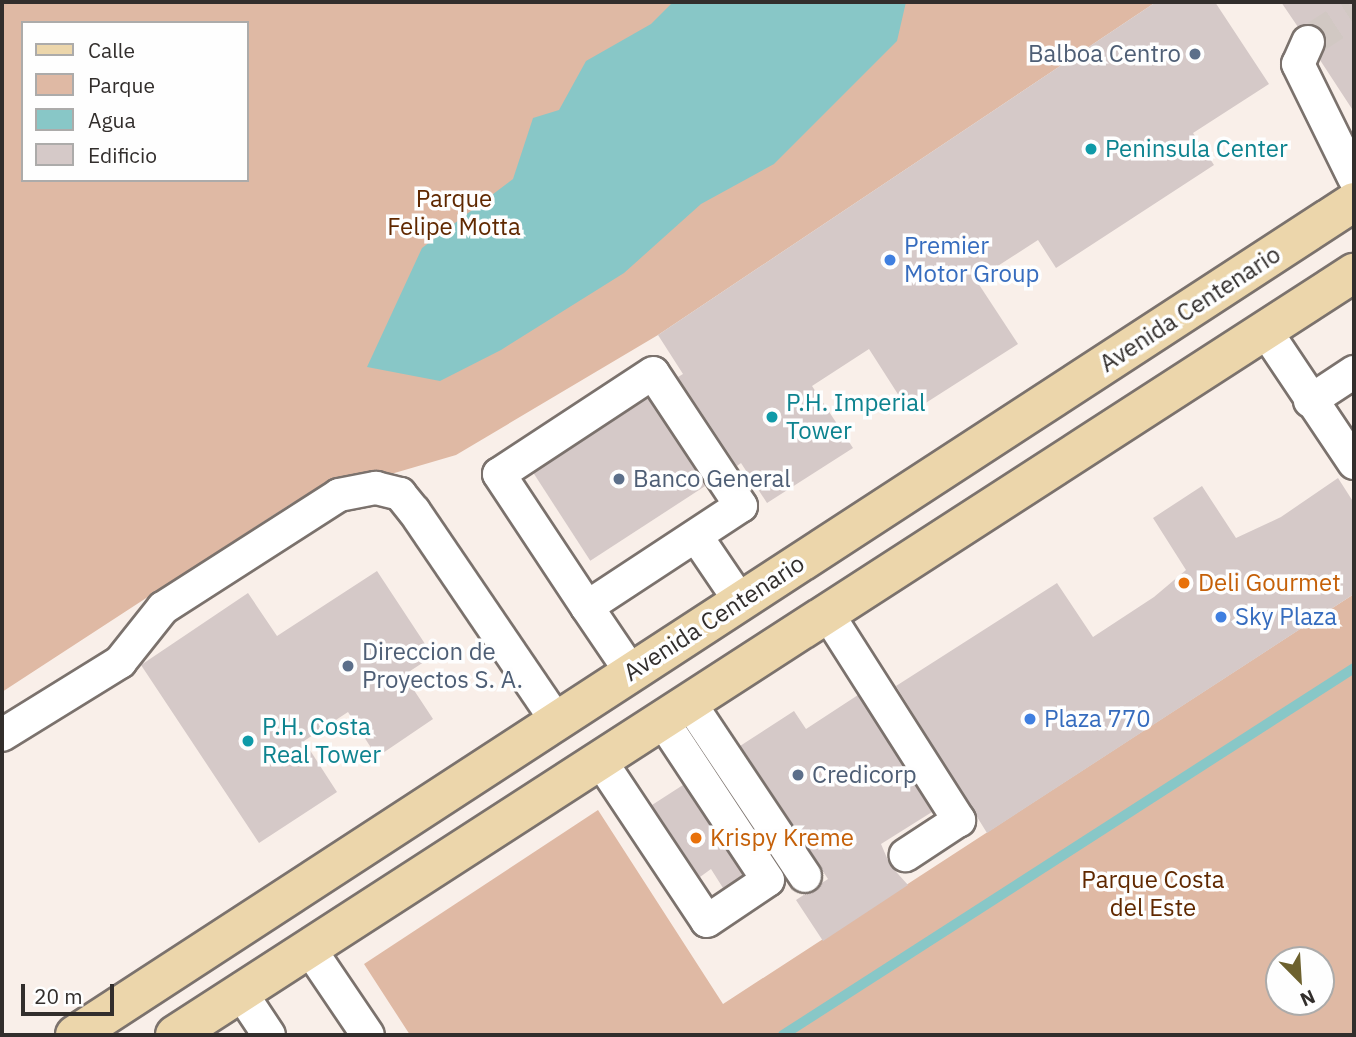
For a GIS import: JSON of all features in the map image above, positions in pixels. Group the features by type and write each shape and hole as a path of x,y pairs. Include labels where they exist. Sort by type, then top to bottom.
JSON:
{"main road":[{"name":"Avenida Centenario","path":"75,1035 1354,202"},
{"path":"195,1030 241,993 309,948 1354,273"},
{"path":"1222,288 1259,334"},
{"path":"556,720 593,764"}],"lane":[{"path":"1308,42 1298,64 1354,178"},
{"path":"1259,334 1354,463"},
{"path":"1310,401 1354,372"},
{"path":"587,607 741,506 653,373 499,474 587,607 631,672"},
{"path":"2,735 120,662 163,608 339,495 376,488 400,494 414,511 556,720"},
{"path":"696,536 740,601"},
{"path":"827,613 959,820 906,855"},
{"path":"593,764 707,921 768,880 676,711"},
{"path":"676,711 805,876"},
{"path":"309,948 368,1035"},
{"path":"241,993 269,1035"}],"green space":[{"name":"Parque Felipe Motta","path":"2,2 1156,2 658,335 456,455 292,503 2,692"},
{"name":"Parque Costa del Este","path":"1354,594 1354,1035 410,1035 364,964 598,810 723,1004"}],"water":[{"path":"673,2 906,2 897,41 774,164 701,204 624,273 501,350 440,381 367,367 422,248 513,179 533,118 559,110 586,61 651,24"}],"building":[{"path":"1156,2 1215,2 1269,84 1193,133 1214,165 1056,268 1038,240 976,280 1018,344 910,413 869,349 812,386 853,448 767,503 741,463 737,466 678,377 683,374 658,335"},
{"path":"1281,2 1354,2 1354,112 1320,60 1326,41 1323,32 1315,25 1298,27"},
{"name":"Banco General","path":"648,398 705,486 590,561 533,473"},
{"path":"1338,478 1354,503 1354,594 987,833 896,686 1057,583 1093,637 1154,597 1186,570 1153,518 1202,486 1236,538 1281,517"},
{"path":"377,571 433,656 404,675 433,719 377,757 348,712 304,741 337,792 259,843 141,665 248,593 277,636"},
{"path":"858,695 932,812 881,844 890,865 908,885 823,941 796,900 828,879 740,746 794,711 806,729"},
{"name":"Krispy Kreme","path":"683,785 743,875 723,888 711,869 700,877 652,805"}],"waterway":[{"path":"783,1035 1354,668"}],"tunnel":[{"path":"1308,42 1354,12"}],"place":[{"name":"Balboa Centro","path":"1195,54"},
{"name":"Peninsula Center","path":"1091,149"},
{"name":"Premier Motor Group","path":"890,260"},
{"name":"P.H. Imperial Tower","path":"772,417"},
{"name":"Banco General","path":"619,479"},
{"name":"Deli Gourmet","path":"1184,583"},
{"name":"Sky Plaza","path":"1221,617"},
{"name":"Direccion de Proyectos S. A.","path":"348,666"},
{"name":"Plaza 770","path":"1030,719"},
{"name":"P.H. Costa Real Tower","path":"248,741"},
{"name":"Credicorp","path":"798,775"},
{"name":"Krispy Kreme","path":"696,838"}]}
